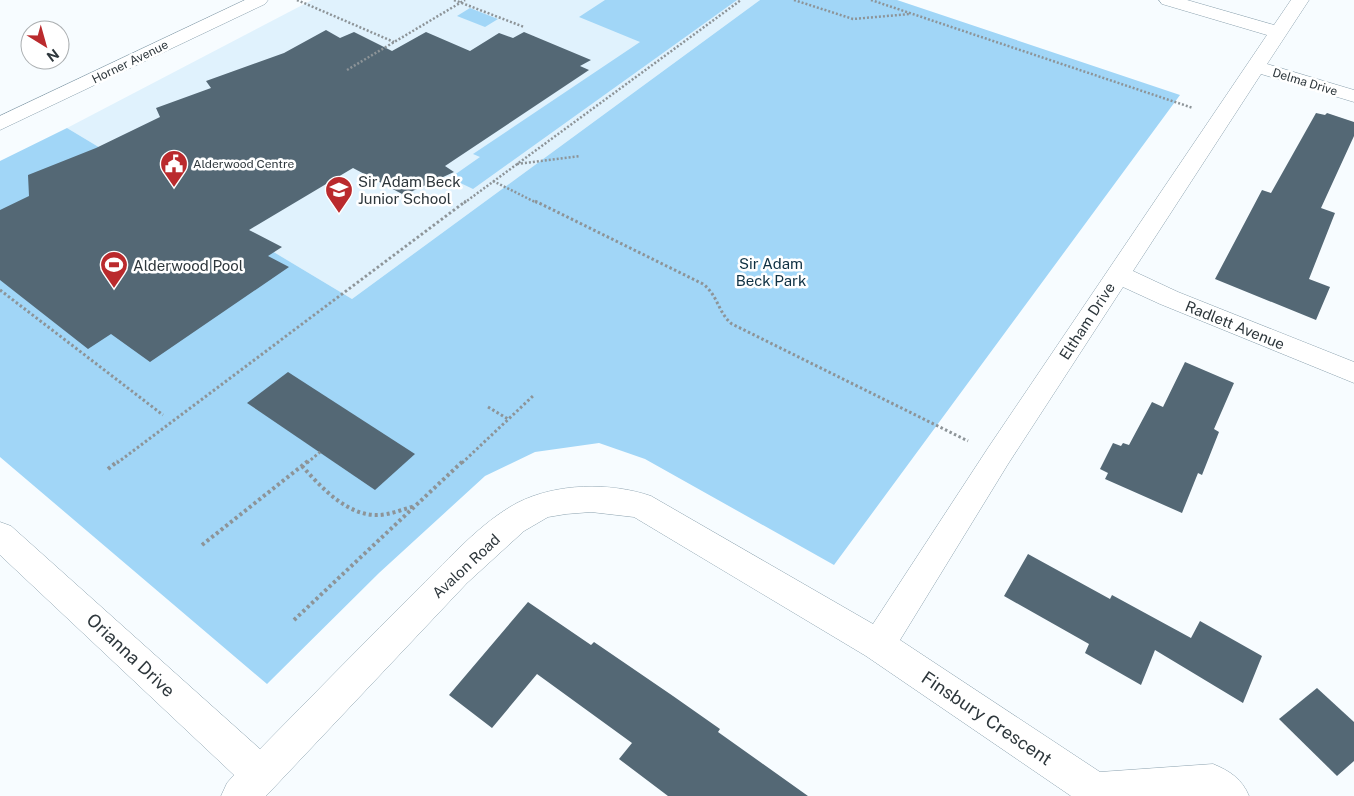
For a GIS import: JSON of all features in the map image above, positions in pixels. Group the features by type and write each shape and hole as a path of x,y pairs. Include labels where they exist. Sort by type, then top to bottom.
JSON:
{"street":[{"name":"Horner Avenue","path":"0,124 259,0"},
{"path":"1168,0 1280,32"},
{"name":"Eltham Drive","path":"878,645 998,456 1300,0"},
{"name":"Delma Drive","path":"1257,67 1354,96"},
{"name":"Radlett Avenue","path":"1118,274 1169,298 1354,373"},
{"name":"Avalon Road","path":"251,786 365,665 481,547 529,512 542,506 562,502 594,501 640,504 878,645"},
{"name":"Orianna Drive","path":"0,535 251,786"},
{"name":"Finsbury Crescent","path":"878,645 1097,793 1213,783 1230,796"}],"path":[{"path":"297,0 395,42"},
{"path":"454,0 524,27"},
{"path":"347,70 465,0"},
{"path":"108,469 493,181 741,0"},
{"path":"794,0 853,19 914,14"},
{"path":"871,0 1222,118"},
{"path":"516,164 580,156"},
{"path":"493,181 707,286 718,297 723,317 732,324 998,456"},
{"path":"0,290 163,415"},
{"path":"294,620 534,395"},
{"path":"488,407 508,419"},
{"path":"202,545 320,452"},
{"path":"302,466 328,492 362,512 378,515 416,506"}],"shaded area":[{"name":"Sir Adam Beck Junior School","path":"312,0 760,0 352,299 67,128"}],"green space":[{"path":"605,0 737,0 473,189 450,178 480,157 473,154 640,42 579,17"},
{"name":"Sir Adam Beck Park","path":"760,0 897,0 1180,95 834,565 645,459 599,443 535,452 485,476 379,573 267,684 0,457 0,161 67,128 352,299"},
{"path":"470,8 498,19 485,27 457,16"}],"building":[{"name":"Alderwood Centre","path":"326,30 340,38 354,32 392,51 426,32 470,51 499,33 513,38 524,32 591,60 580,66 589,70 445,166 454,172 404,195 353,168 249,230 282,247 268,256 289,267 150,362 111,334 88,349 0,280 0,210 29,196 28,175 96,148 160,117 156,108 211,88 206,81 284,53"},
{"path":"1316,113 1325,115 1327,113 1354,122 1354,136 1321,208 1335,213 1309,279 1330,287 1316,320 1215,279 1262,190 1271,193"},
{"path":"1185,362 1234,383 1214,429 1219,432 1202,475 1198,473 1182,513 1105,479 1108,473 1100,469 1113,443 1121,446 1123,443 1129,445 1152,402 1163,407"},
{"path":"288,372 415,454 375,490 247,403"},
{"path":"1028,554 1110,599 1112,595 1191,638 1200,621 1262,656 1243,703 1155,650 1141,685 1085,653 1089,644 1004,596"},
{"path":"528,602 591,645 594,642 673,696 720,729 718,732 808,796 668,796 619,759 632,743 537,674 492,728 449,695"},
{"path":"1317,688 1354,722 1354,761 1337,776 1279,719"}],"place":[{"name":"Alderwood Centre","path":"174,188"},
{"name":"Sir Adam Beck Junior School","path":"339,214"},
{"name":"Alderwood Pool","path":"114,289"}]}
